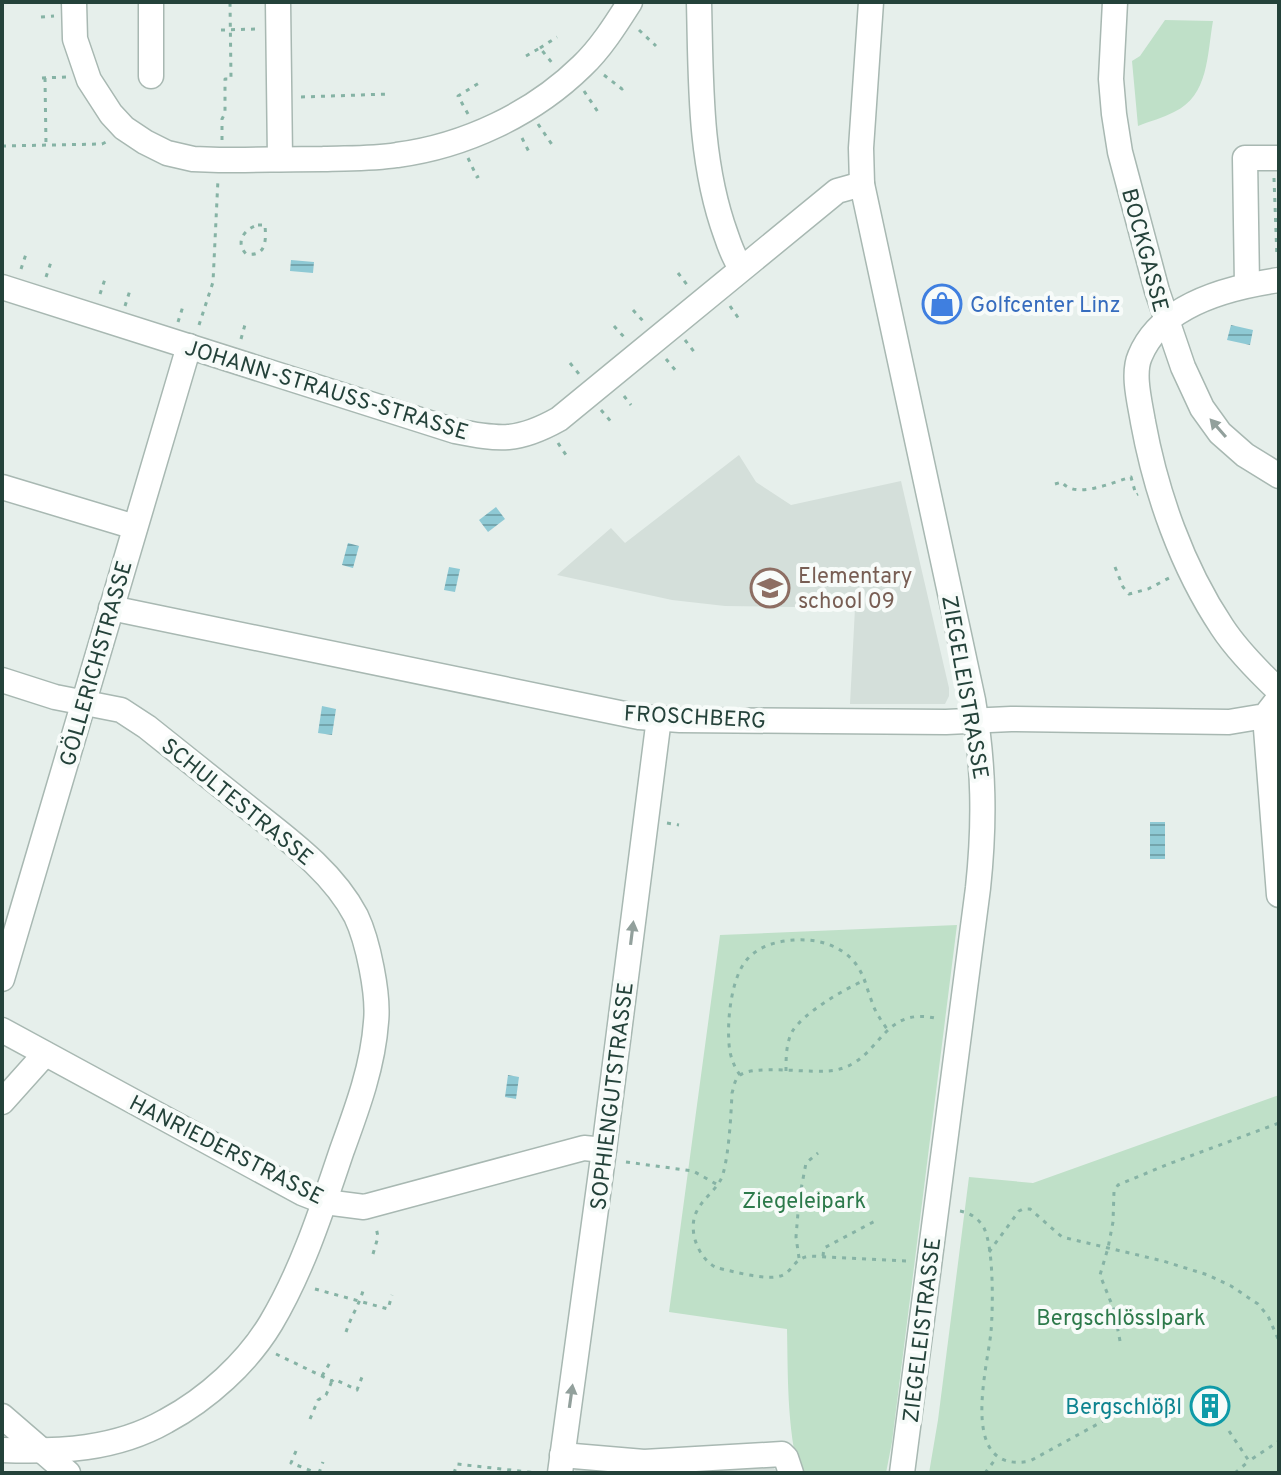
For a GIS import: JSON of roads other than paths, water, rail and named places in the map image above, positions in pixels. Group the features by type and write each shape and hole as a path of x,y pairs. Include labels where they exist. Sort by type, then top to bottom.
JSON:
{"street":[{"path":"74,2 75,39 89,80 100,100 124,128 145,142 167,153 193,159 373,158 448,144 513,117 556,90 584,64 630,12"},
{"path":"151,2 151,76"},
{"path":"278,2 280,159"},
{"path":"699,2 709,174 719,216 741,268"},
{"name":"ZIEGELEISTRASSE","path":"871,2 861,148 862,184 976,721 984,828 902,1473"},
{"name":"BOCKGASSE","path":"1115,2 1111,79 1117,136 1152,275 1167,320 1153,334 1138,358 1137,374 1149,455 1194,579 1223,629 1279,691"},
{"path":"1247,285 1245,158 1276,158"},
{"name":"JOHANN-STRAUSS-STRASSE","path":"2,287 455,431 501,438 520,437 559,419 837,191 862,184"},
{"path":"1278,268 1247,285 1196,302 1167,320 1183,367 1202,408 1220,433 1245,455 1279,476"},
{"name":"GÖLLERICHSTRASSE","path":"2,979 189,346"},
{"path":"2,487 135,527"},
{"name":"FROSCHBERG","path":"111,608 639,717 932,722 1011,719 1229,722 1272,707"},
{"name":"SCHULTESTRASSE","path":"2,680 55,697 121,710 147,727 310,858 338,888 357,918 375,988 377,1020 361,1096 315,1231 270,1324 249,1352 216,1385 167,1421 120,1441 43,1452 2,1450"},
{"path":"1272,707 1279,895"},
{"name":"SOPHIENGUTSTRASSE","path":"561,1464 659,718"},
{"name":"HANRIEDERSTRASSE","path":"2,1030 302,1193 325,1202 364,1207 584,1148 604,1150"},
{"path":"2,1102 45,1054"},
{"path":"2,1416 68,1473"},
{"path":"561,1464 782,1454 791,1473"}],"water":[{"path":"291,260 314,262 313,273 290,271"},
{"path":"1231,325 1253,330 1250,345 1227,340"},
{"path":"496,507 505,519 488,532 479,520"},
{"path":"348,543 359,546 353,568 342,565"},
{"path":"449,567 460,569 455,592 444,590"},
{"path":"322,706 336,709 332,735 318,733"},
{"path":"1150,822 1165,822 1165,859 1150,859"},
{"path":"508,1075 519,1077 516,1099 505,1097"}],"place":[{"name":"Golfcenter Linz","path":"942,304"},
{"name":"Elementary school 09","path":"770,588"},
{"name":"Bergschlößl","path":"1210,1406"}],"park label":[{"name":"Ziegeleipark","path":"804,1200"},
{"name":"Bergschlösslpark","path":"1121,1317"}]}
